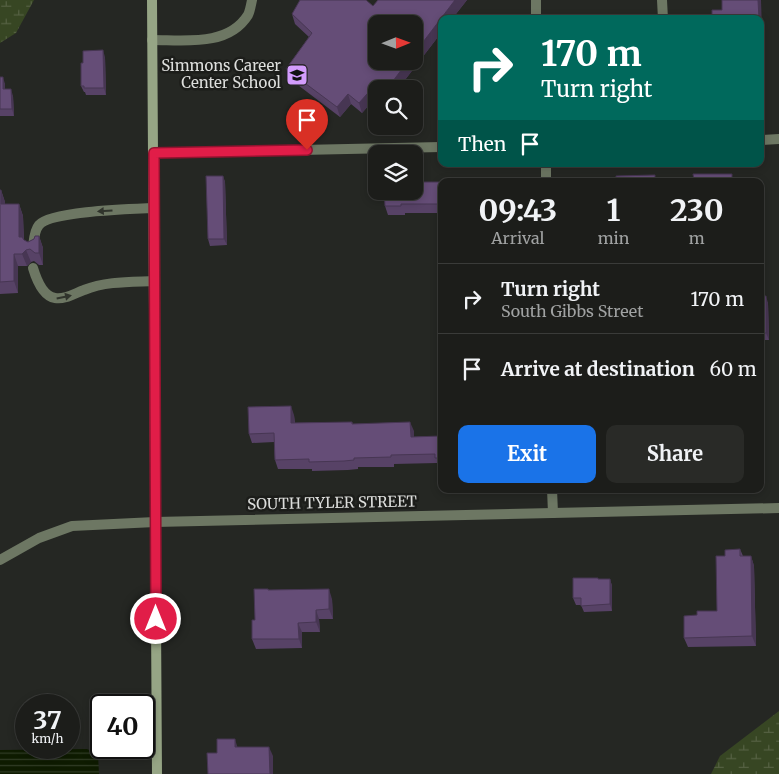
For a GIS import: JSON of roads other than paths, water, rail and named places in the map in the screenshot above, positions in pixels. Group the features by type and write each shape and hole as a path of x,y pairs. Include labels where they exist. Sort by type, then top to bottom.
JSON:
{"street":[{"path":"152,0 157,774"},
{"path":"152,40 202,40 230,34 248,15 252,0"},
{"path":"536,0 536,15"},
{"path":"662,0 663,15"},
{"path":"764,140 779,139"},
{"path":"154,153 438,147"},
{"path":"33,247 38,225 44,221 65,215 154,208"},
{"path":"33,268 41,287 48,296 56,299 68,297 85,289 111,283 154,281"},
{"path":"552,493 553,513"},
{"name":"SOUTH TYLER STREET","path":"0,560 40,538 72,526 155,522 779,508"}],"place":[{"name":"Simmons Career Center School","path":"297,75"}]}
